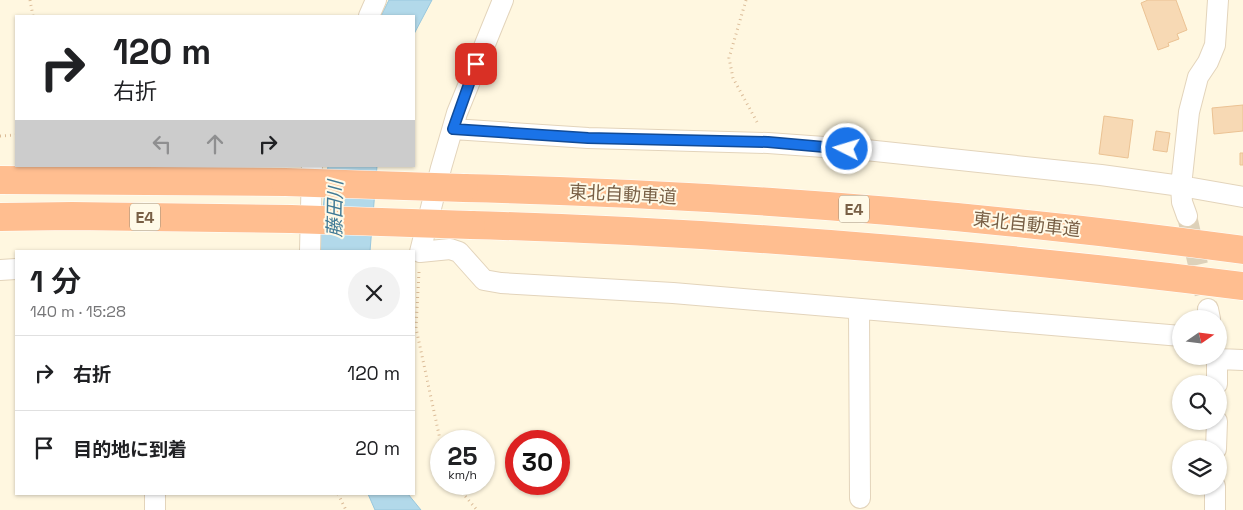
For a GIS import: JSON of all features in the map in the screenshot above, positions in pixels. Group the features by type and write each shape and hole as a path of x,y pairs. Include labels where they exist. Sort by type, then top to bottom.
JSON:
{"highway":[{"name":"東北自動車道","path":"0,180 285,182 572,191 910,212 1125,234 1243,250"},
{"name":"東北自動車道","path":"0,217 291,219 679,233 903,249 1126,271 1243,286"}],"street":[{"path":"369,15 376,0"},
{"path":"503,0 453,129 420,252 450,249 459,252 484,280 501,283 673,294 1172,335"},
{"path":"1187,216 1182,202 1181,186 1189,112 1198,78 1208,62 1215,45 1218,0"},
{"path":"453,129 588,138 768,142 866,150 1181,186 1243,197"},
{"path":"310,250 312,167"},
{"path":"0,270 15,269"},
{"path":"859,309 860,498"},
{"path":"1228,359 1243,360"},
{"path":"155,510 156,495"},
{"path":"1215,495 1215,510"}],"path":[{"path":"30,0 33,15"},
{"path":"746,0 729,58 733,78 768,142"},
{"path":"0,136 15,135"},
{"path":"420,252 416,328 438,430"},
{"path":"338,495 346,510"},
{"path":"464,495 477,510"}],"water":[{"path":"389,0 432,0 415,32 415,15 382,15"},
{"name":"藤田川","path":"328,167 377,167 370,250 318,250"},
{"path":"368,495 409,495 421,510 375,510"}],"building":[{"path":"1148,0 1176,0 1187,30 1177,34 1179,39 1168,43 1169,46 1158,50 1141,3"},
{"path":"1243,105 1243,131 1214,134 1212,108"},
{"path":"1104,116 1133,120 1128,158 1099,154"},
{"path":"1156,131 1170,133 1167,152 1153,150"},
{"path":"1240,153 1243,153 1243,165 1240,165"}],"tunnel":[{"path":"1187,216 1208,309"}],"route":[{"path":"476,64 457,113 453,129 588,138 768,142 847,149"}]}
